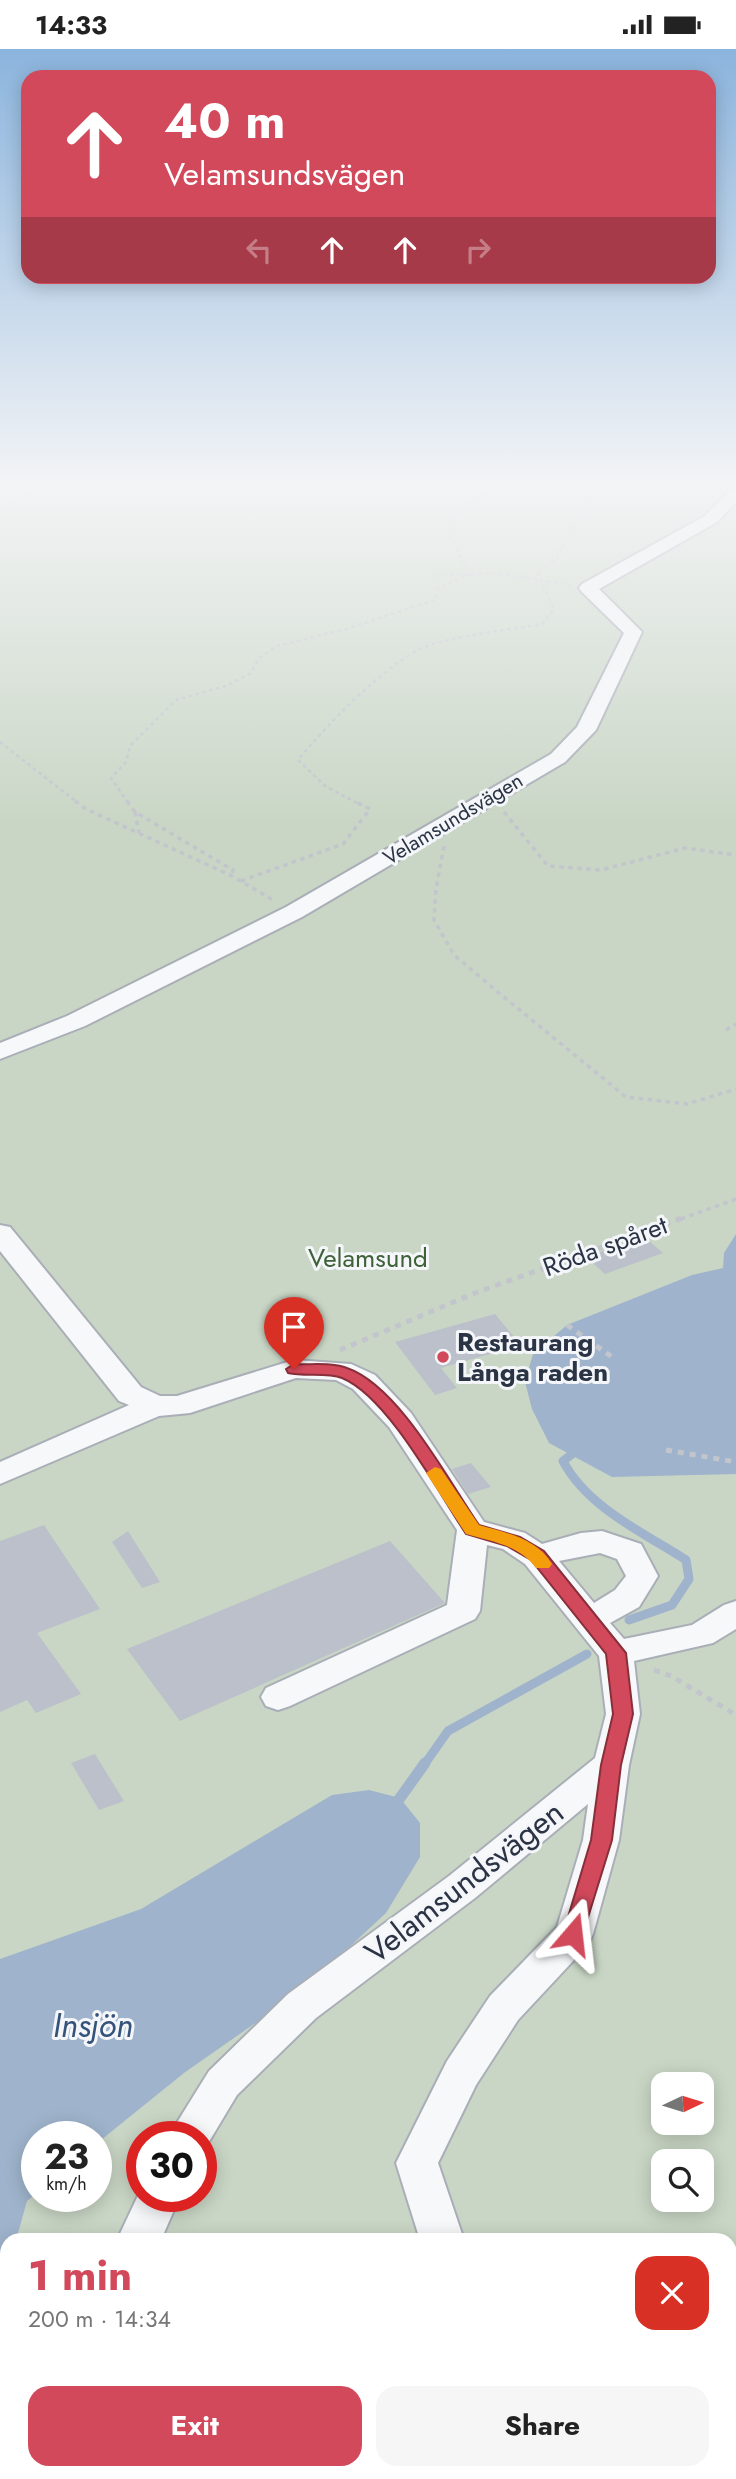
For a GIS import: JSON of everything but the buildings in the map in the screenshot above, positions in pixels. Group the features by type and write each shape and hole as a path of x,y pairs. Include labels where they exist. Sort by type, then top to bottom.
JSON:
{"street":[{"name":"Velamsundsvägen","path":"0,1052 76,1021 294,912 558,758 586,730 633,632 598,597"},
{"path":"0,1233 130,1394 155,1406"},
{"path":"0,1474 155,1406 179,1406 204,1400 294,1369 341,1371 364,1382 400,1420 473,1530 463,1611 278,1697"},
{"path":"440,2233 417,2163 461,2073 504,2008 573,1934 601,1840 611,1765 623,1714 618,1658 588,1618 537,1556 514,1541 473,1530"},
{"path":"537,1556 581,1544 602,1542 629,1552 642,1576 632,1596 614,1608 588,1618"},
{"path":"618,1658 701,1635 736,1613"},
{"name":"Velamsundsvägen","path":"199,2121 223,2083 302,2006 462,1887 611,1765"},
{"path":"142,2233 152,2212"}],"path":[{"path":"232,876 233,870 135,811 111,778 126,762 130,746 176,700 226,686 251,673 259,658 276,646 355,627 435,600 435,597"},
{"path":"241,881 343,844 370,809 325,786 298,760 332,719 407,656 435,643 542,624 554,609 549,597"},
{"path":"0,742 86,809 232,876 294,912"},
{"path":"491,795 548,866 601,870 685,848 736,855"},
{"path":"135,811 139,834"},
{"path":"449,822 436,889 435,920 454,955 626,1097 687,1104 736,1089"},
{"path":"726,1030 736,1024"},
{"name":"Röda spåret","path":"294,1369 475,1293 736,1199"},
{"path":"567,1325 612,1357"},
{"path":"666,1450 736,1462"},
{"path":"618,1658 671,1676 736,1715"}],"green space":[{"name":"Velamsund","path":"0,597 736,597 736,2233 0,2233"}],"water":[{"path":"736,1234 736,1474 612,1477 549,1443 532,1409 525,1382 533,1354 567,1325 692,1275 723,1268 724,1253"},
{"name":"Insjön","path":"369,1790 400,1798 420,1823 420,1857 386,1913 304,1989 184,2073 112,2131 112,2121 21,2121 21,2212 24,2212 18,2233 0,2233 0,1959 141,1909 332,1795"}],"waterway":[{"path":"571,1455 563,1461 586,1492 618,1518 686,1560 689,1579 672,1605 629,1620"},
{"path":"424,1765 448,1731 587,1654"},
{"path":"400,1798 425,1763"}],"slow traffic":[{"path":"435,1473 473,1530 514,1541 537,1556 542,1564"}],"place":[{"name":"Restaurang Långa raden","path":"443,1357"}],"route":[{"path":"294,1369 341,1371 364,1382 379,1395 400,1420 473,1530 514,1541 537,1556 616,1653 623,1714 611,1765 601,1840 573,1934"}]}
